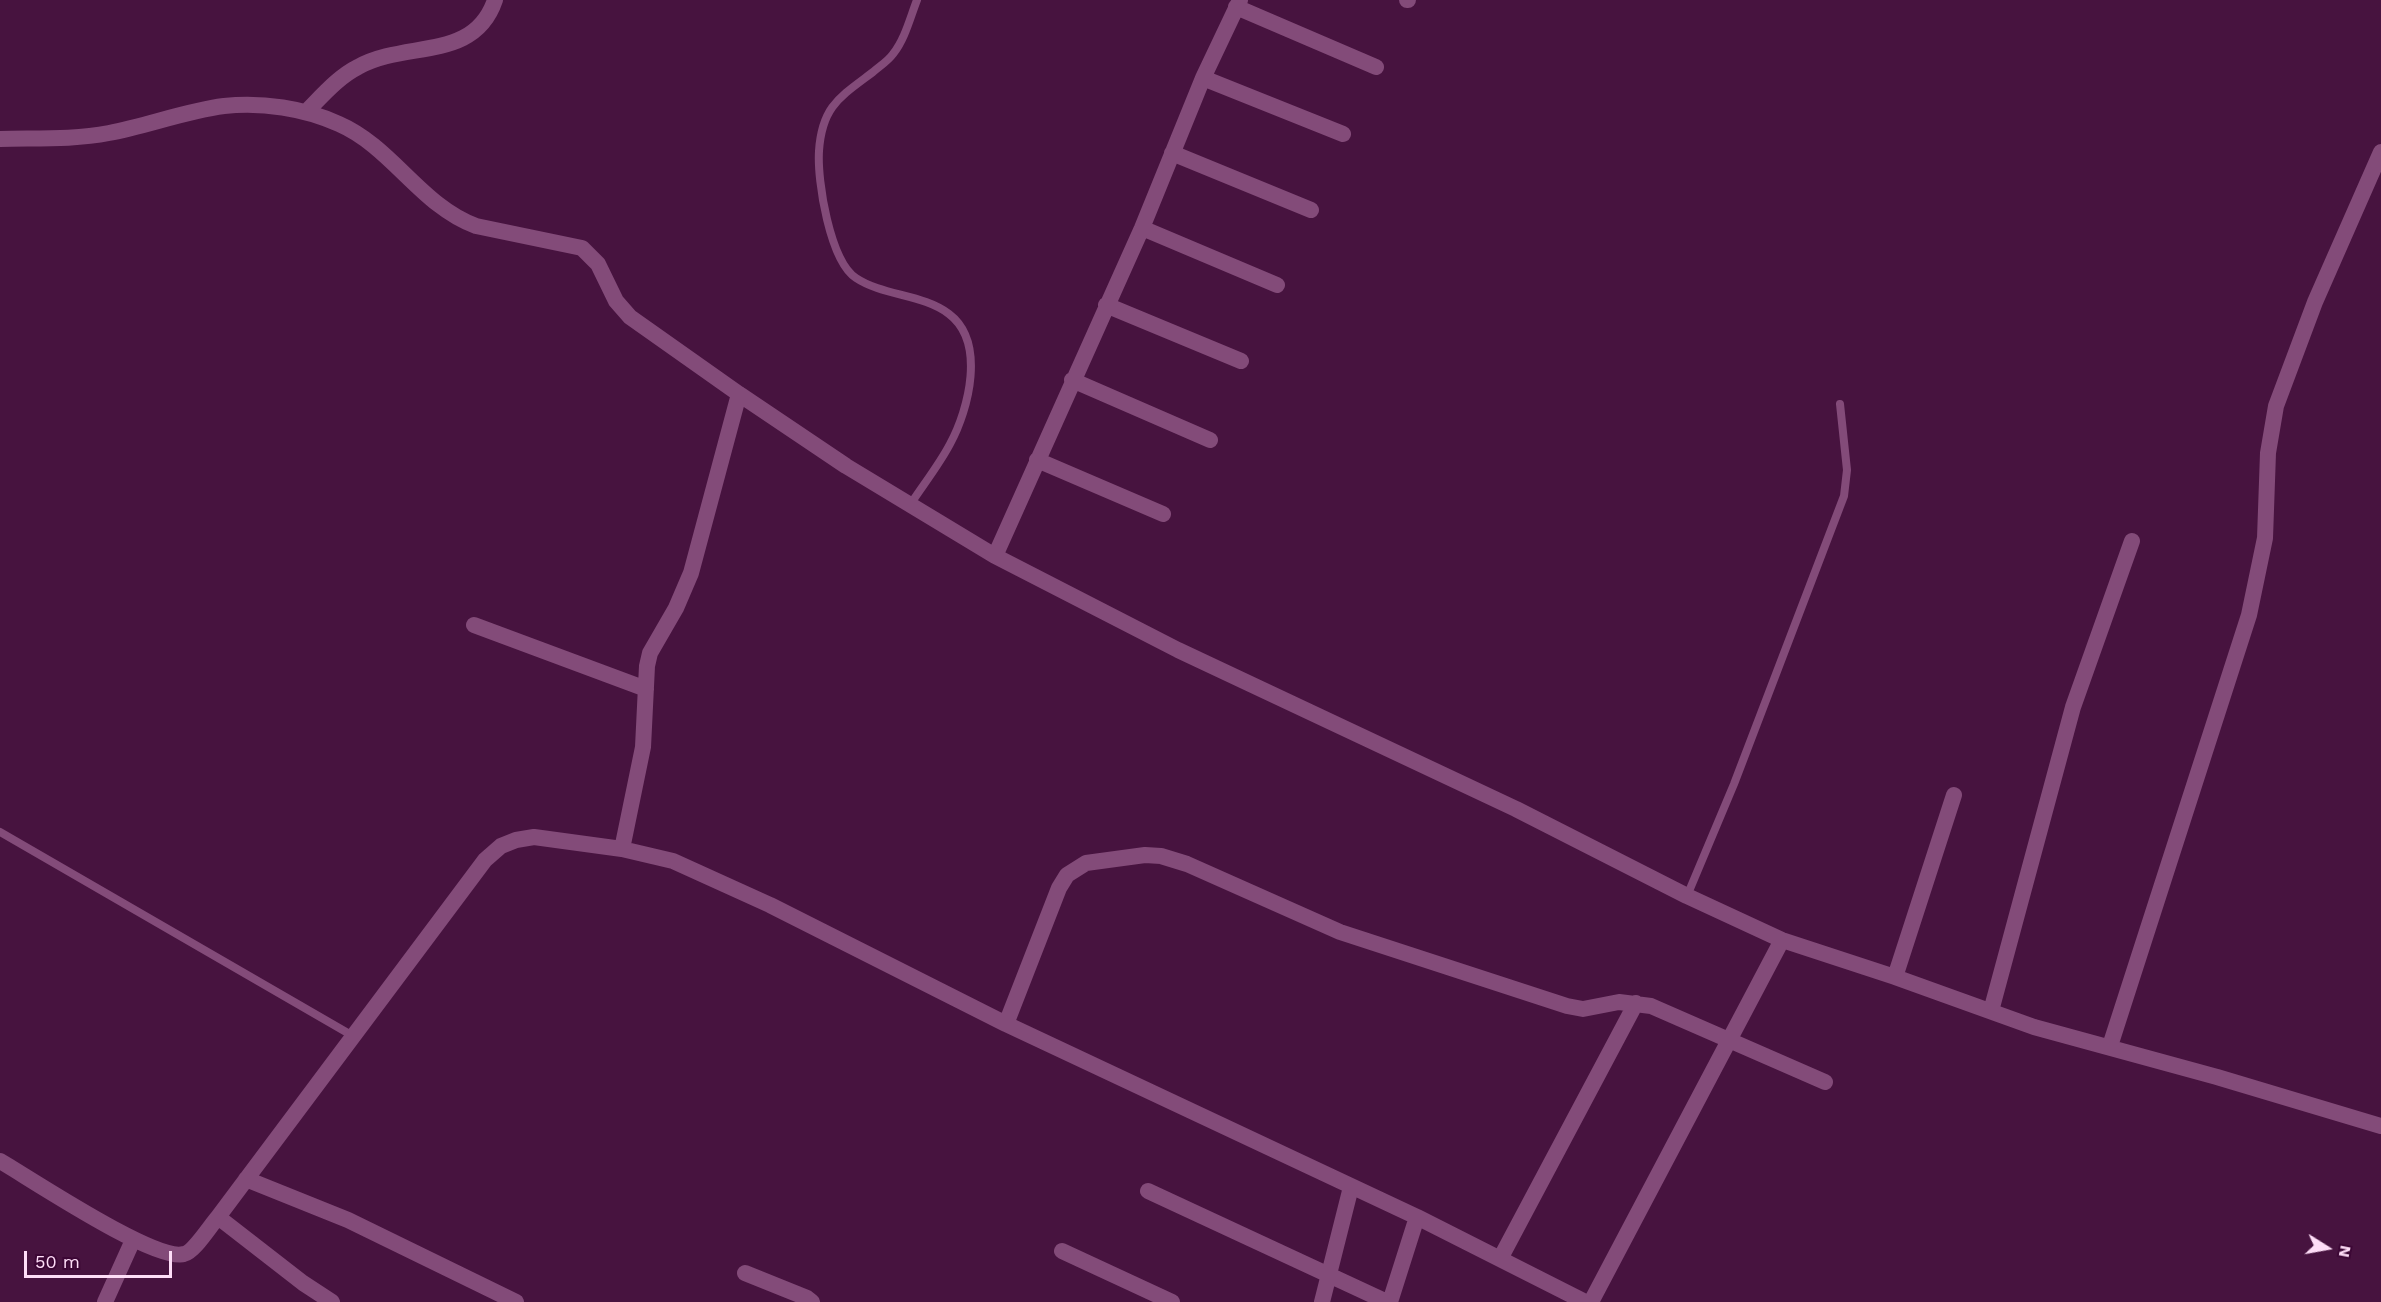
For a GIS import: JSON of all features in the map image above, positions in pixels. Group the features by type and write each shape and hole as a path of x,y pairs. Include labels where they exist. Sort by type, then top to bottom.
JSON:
{"street":[{"path":"306,112 358,66 384,56 459,41 470,36 483,25 490,15 495,0"},
{"path":"995,556 1142,228 1203,78 1238,4 1376,67"},
{"path":"1203,78 1343,134"},
{"path":"0,139 73,138 107,133 223,106 261,104 306,112 342,125 364,138 429,197 463,221 582,248 598,264 616,301 630,317 739,394 846,466 995,556 1178,650 1505,804 1687,896 1782,940 2034,1026 2110,1046 2381,1126"},
{"path":"2110,1046 2249,615 2265,538 2268,453 2276,406 2315,302 2381,152"},
{"path":"1172,153 1311,210"},
{"path":"1142,228 1277,285"},
{"path":"1106,305 1241,362"},
{"path":"1072,380 1210,440"},
{"path":"622,849 643,747 650,653 676,608 691,573 739,394"},
{"path":"1037,460 1163,514"},
{"path":"1991,1011 2073,707 2132,541"},
{"path":"474,625 646,689"},
{"path":"1895,977 1954,795"},
{"path":"0,1161 133,1240 163,1252 183,1255 190,1251 218,1217 485,860 501,846 516,840 534,837 622,849 673,861 759,900 1006,1024 1417,1217 1585,1302"},
{"path":"1006,1024 1059,888 1067,875 1086,863 1145,855 1161,856 1187,864 1340,932 1566,1006 1583,1009 1619,1002 1651,1006 1825,1082"},
{"path":"1591,1302 1782,940"},
{"path":"1500,1259 1636,1003"},
{"path":"246,1179 348,1220 516,1302"},
{"path":"1322,1302 1351,1187"},
{"path":"1148,1191 1388,1302 1417,1217"},
{"path":"218,1217 303,1283 332,1302"},
{"path":"105,1302 133,1240"},
{"path":"1062,1251 1172,1302"},
{"path":"745,1273 812,1302"}],"lane":[{"path":"910,505 950,444 964,405 971,374 970,345 964,328 949,314 934,305 857,279 846,269 838,256 820,188 819,150 825,118 831,107 840,97 892,56 899,46 916,0"},
{"path":"1687,896 1734,784 1844,496 1847,470 1840,404"},
{"path":"0,832 353,1036"}]}
